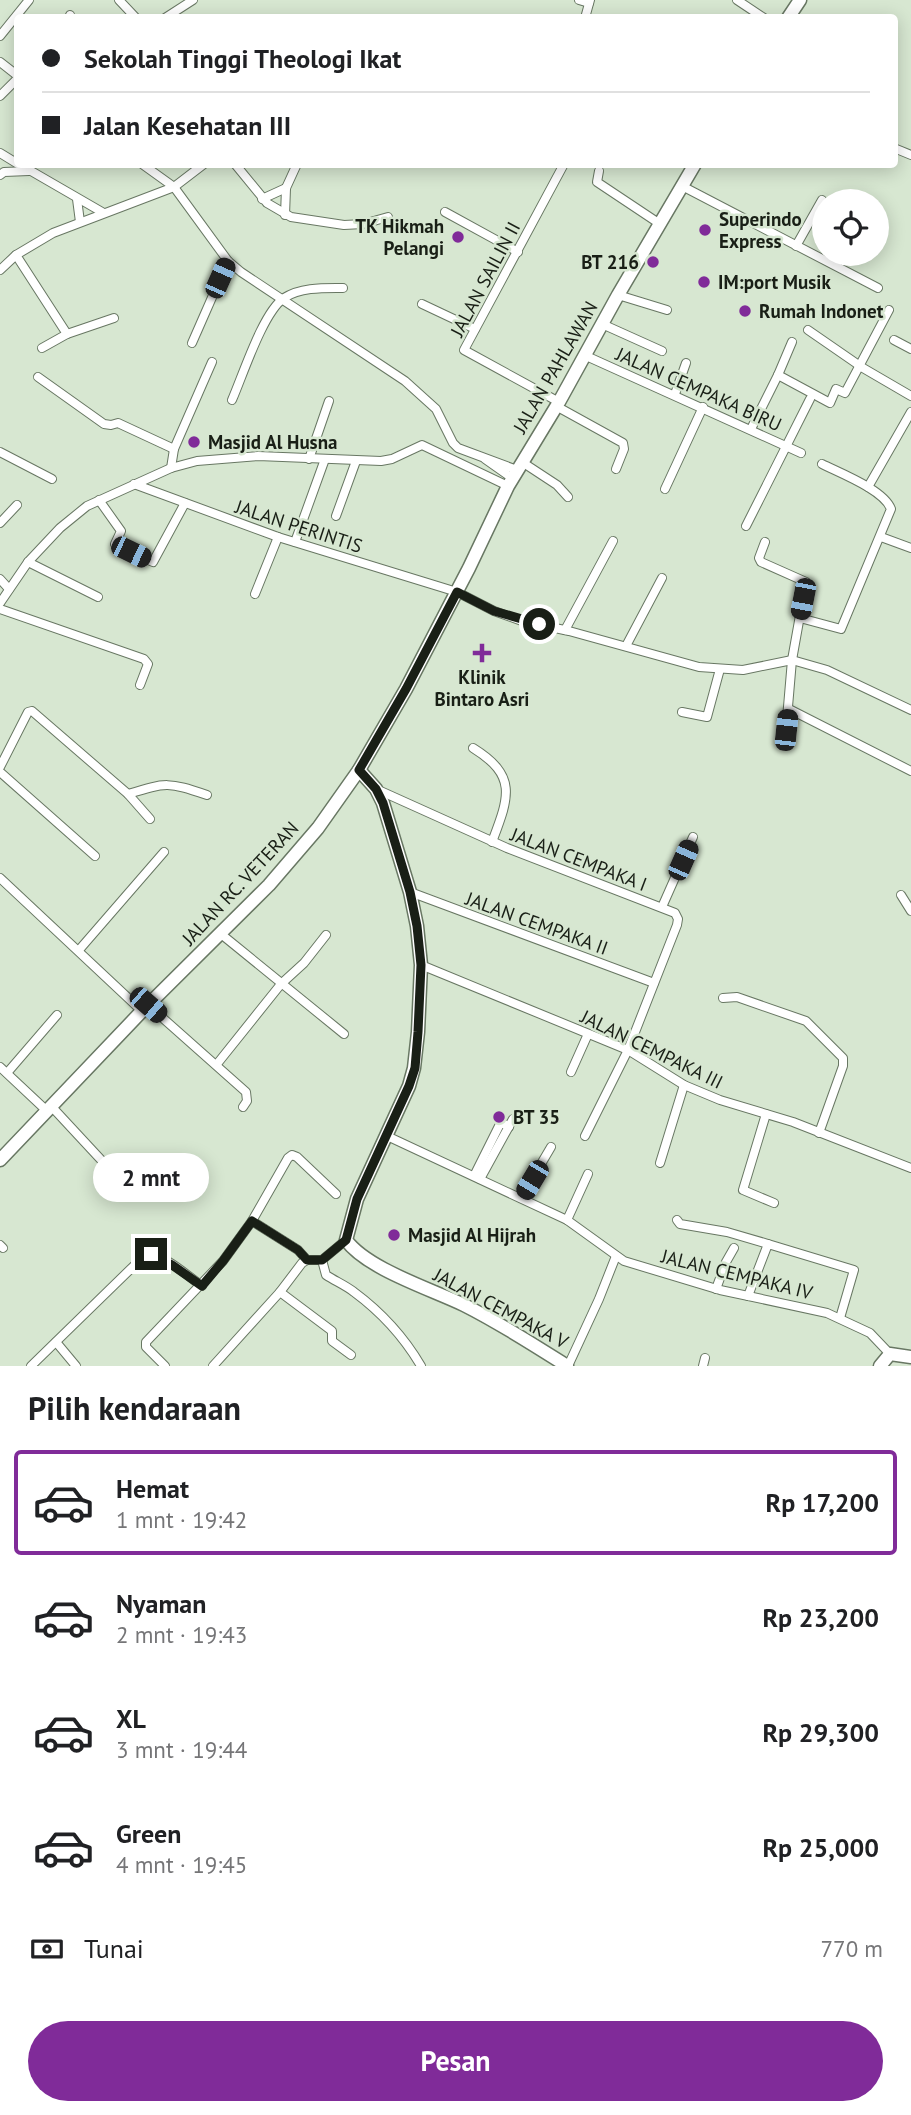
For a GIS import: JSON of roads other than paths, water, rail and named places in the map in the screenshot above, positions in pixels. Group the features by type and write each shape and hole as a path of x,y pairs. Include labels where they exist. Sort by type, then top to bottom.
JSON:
{"main road":[{"name":"JALAN PAHLAWAN","path":"457,592 515,474 693,168"},
{"name":"JALAN RC. VETERAN","path":"0,1160 145,1008 277,876 318,828 359,770 406,689 457,592"},
{"path":"346,1240 357,1199 415,1068 421,965 410,892 383,803 376,789 359,770"},
{"name":"JALAN CEMPAKA V","path":"346,1240 351,1247 392,1273 465,1306 568,1366"},
{"path":"880,1366 890,1354 911,1357"}],"street":[{"path":"18,14 29,0"},
{"path":"119,0 132,14"},
{"path":"171,14 192,0"},
{"path":"579,0 590,2"},
{"path":"737,0 758,14"},
{"path":"0,36 14,19"},
{"path":"0,62 14,74"},
{"path":"0,96 14,81"},
{"path":"3,155 2,174 29,171"},
{"path":"24,168 102,212"},
{"path":"148,168 174,187 228,261 405,381 436,409 456,446 515,474"},
{"path":"0,270 16,255 53,233 102,212 174,187 199,168"},
{"path":"238,168 262,199 285,215 306,221 344,225 363,224 388,217"},
{"path":"285,215 286,188 295,168"},
{"name":"JALAN SAILIN II","path":"558,404 465,352 465,347 562,168"},
{"path":"599,171 597,182 660,224"},
{"path":"682,186 878,289"},
{"path":"262,199 286,188"},
{"path":"77,199 80,222"},
{"path":"444,212 518,252"},
{"path":"796,246 812,218"},
{"path":"16,255 67,334"},
{"path":"192,343 228,261"},
{"path":"232,400 265,324 283,299 316,288 343,288"},
{"path":"618,295 667,310"},
{"path":"422,304 475,329"},
{"path":"778,374 830,402 836,389 845,393 889,310"},
{"path":"42,348 67,334 114,318"},
{"path":"602,324 662,351"},
{"path":"808,330 911,396"},
{"path":"894,340 911,349"},
{"path":"751,429 792,342"},
{"name":"JALAN CEMPAKA BIRU","path":"584,355 676,394 801,453"},
{"path":"171,467 174,449 212,362"},
{"path":"676,394 686,363"},
{"path":"38,377 104,424 118,422 174,449"},
{"path":"746,526 810,399"},
{"path":"309,459 329,401"},
{"path":"558,404 623,443 624,449 616,469"},
{"path":"666,489 703,407"},
{"path":"868,487 911,412"},
{"path":"140,685 148,664 144,659 0,606 27,562 60,528 87,506 171,467 197,461 258,456 356,461 392,459 422,445 557,485 568,496"},
{"path":"0,452 52,479"},
{"path":"295,542 326,459"},
{"path":"336,516 356,461"},
{"path":"800,618 841,629 890,514 891,506 868,487 822,464"},
{"name":"JALAN PERINTIS","path":"134,484 278,537 457,592 494,611 522,621 565,630 699,667 743,670 792,660"},
{"path":"99,500 121,531 115,544 153,562 185,503"},
{"path":"0,523 17,505"},
{"path":"255,594 278,537"},
{"path":"881,537 911,548"},
{"path":"565,630 613,541"},
{"path":"765,542 759,558 761,562 806,582 792,660 786,730"},
{"path":"27,562 98,597"},
{"path":"626,646 662,578"},
{"path":"0,579 9,589"},
{"path":"792,660 827,670 911,710"},
{"path":"682,712 707,717 720,669"},
{"path":"789,709 911,771"},
{"path":"95,856 0,770 28,712 32,711 128,794 150,818"},
{"path":"473,748 495,763 505,785 505,803 492,842"},
{"path":"128,794 164,783 207,795"},
{"name":"JALAN CEMPAKA I","path":"376,789 492,842 675,913 678,919 628,1050 585,1136"},
{"path":"662,907 693,837"},
{"path":"79,950 164,852"},
{"path":"0,878 145,1008 246,1091 247,1101 243,1107"},
{"name":"JALAN CEMPAKA II","path":"410,892 654,983"},
{"path":"901,895 911,911"},
{"path":"220,934 344,1034"},
{"path":"217,1065 281,984 304,963 326,935"},
{"name":"JALAN CEMPAKA III","path":"421,965 628,1050 684,1085 720,1100 766,1114 911,1168"},
{"path":"723,998 737,997 806,1021 843,1058 843,1066 819,1133"},
{"path":"57,1015 3,1070 49,1109 104,1163"},
{"path":"571,1072 587,1034"},
{"path":"660,1163 684,1085"},
{"path":"766,1114 743,1190 774,1203"},
{"path":"477,1177 511,1123"},
{"name":"JALAN CEMPAKA IV","path":"387,1136 567,1220 616,1256 716,1289 806,1307 839,1318 870,1334 890,1354"},
{"path":"521,1198 551,1147"},
{"path":"165,1366 145,1344 223,1261 252,1221 292,1155 336,1194"},
{"path":"567,1220 589,1174"},
{"path":"677,1220 680,1224 727,1232 854,1270 839,1318"},
{"path":"252,1221 298,1250 307,1260 322,1260 346,1240"},
{"path":"748,1296 768,1244"},
{"path":"716,1289 734,1248"},
{"path":"32,1366 146,1254 172,1265 202,1286"},
{"path":"568,1366 616,1256"},
{"path":"213,1366 307,1260"},
{"path":"322,1260 326,1275 352,1290 377,1312 399,1334 421,1366"},
{"path":"280,1292 328,1328 332,1333 332,1340 351,1355"},
{"path":"56,1342 76,1366"}],"place":[{"name":"Superindo Express","path":"705,230"},
{"name":"TK Hikmah Pelangi","path":"458,237"},
{"name":"BT 216","path":"653,262"},
{"name":"IM:port Musik","path":"704,282"},
{"name":"Rumah Indonet","path":"745,311"},
{"name":"Masjid Al Husna","path":"194,442"},
{"name":"Klinik Bintaro Asri","path":"482,653"},
{"name":"BT 35","path":"499,1117"},
{"name":"Masjid Al Hijrah","path":"394,1235"}]}
